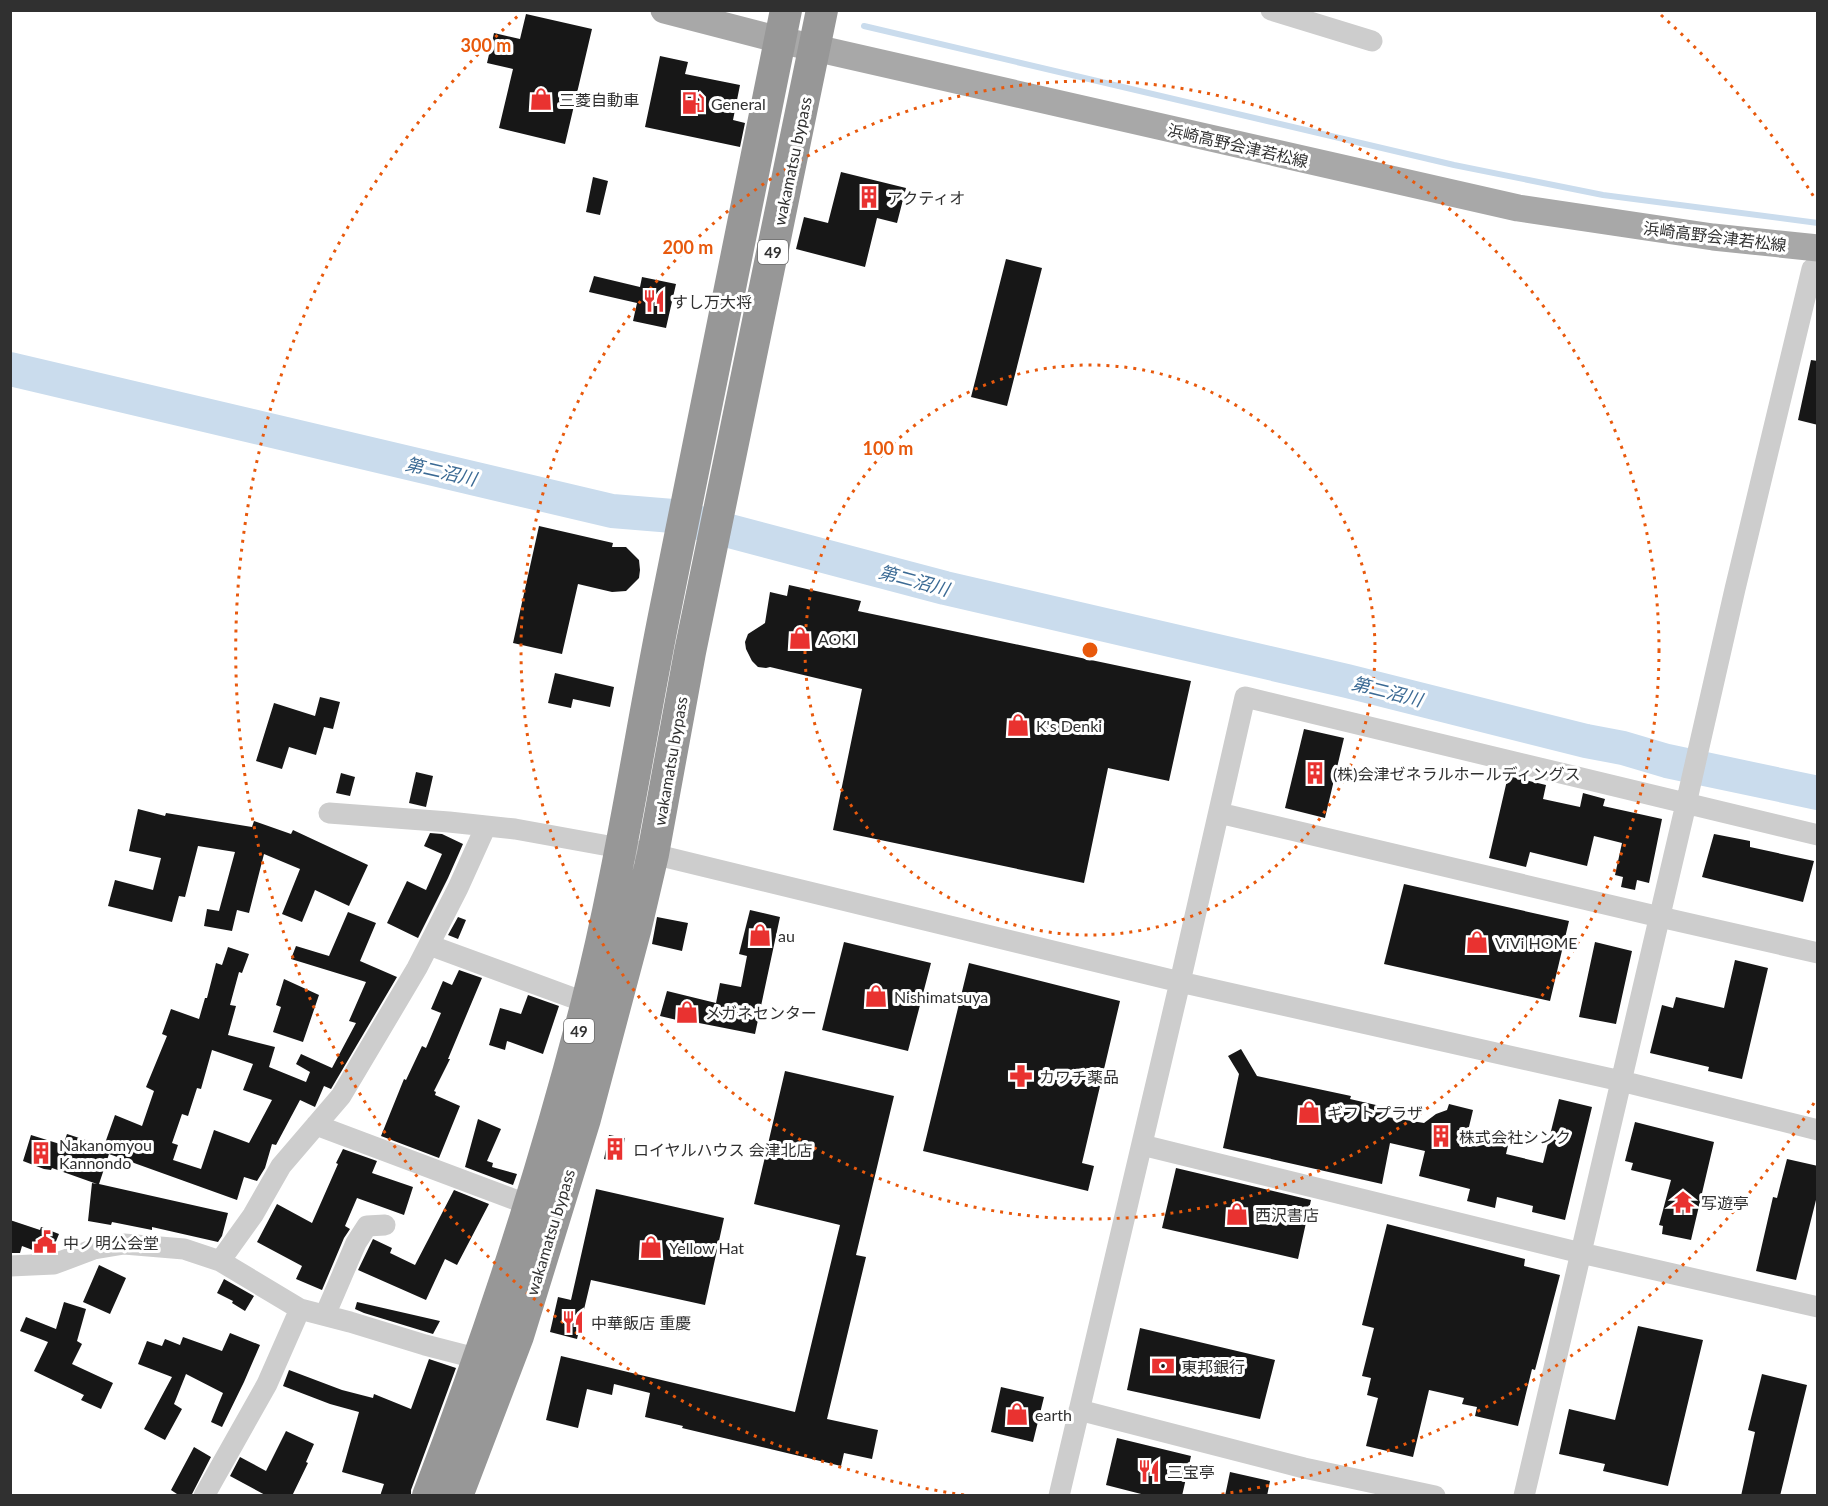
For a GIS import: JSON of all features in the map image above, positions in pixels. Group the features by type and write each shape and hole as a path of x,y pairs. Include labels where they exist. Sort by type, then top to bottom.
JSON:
{"highway":[{"name":"wakamatsu bypass","path":"428,1496 492,1363 518,1336 585,1119 610,1029 653,854 709,562 822,10"},
{"name":"wakamatsu bypass","path":"457,1496 492,1363 520,1236 587,1003 620,848 783,26"}],"main road":[{"name":"浜崎高野会津若松線","path":"664,10 783,26 815,48 1518,208 1816,251"}],"street":[{"path":"1271,10 1372,42"},
{"path":"1524,1496 1695,767 1734,589 1816,251"},
{"path":"1059,1496 1245,697 1818,835"},
{"path":"330,813 515,829 653,854 1180,982 1621,1081 1818,1130"},
{"path":"1219,813 1818,953"},
{"path":"220,1261 253,1215 281,1166 341,1096 417,968 458,888 486,826"},
{"path":"429,945 587,1003"},
{"path":"316,1125 529,1205"},
{"path":"1142,1145 1581,1253 1818,1307"},
{"path":"325,1315 356,1243 367,1226 385,1225"},
{"path":"10,1266 54,1264 94,1249 124,1244 184,1249 220,1261 300,1309 492,1363"},
{"path":"204,1496 267,1384 300,1309"},
{"path":"1079,1410 1304,1468 1435,1496"}],"building":[{"name":"三菱自動車","path":"526,14 592,29 565,144 499,128 513,69 487,63 494,33 520,39"},
{"name":"General","path":"660,56 688,62 685,74 740,85 733,120 745,123 740,147 645,127"},
{"path":"841,172 906,188 897,223 877,218 865,267 796,249 804,217 828,223"},
{"path":"593,177 608,181 600,215 586,212"},
{"path":"1006,259 1042,268 1007,406 971,397"},
{"path":"594,276 640,287 642,277 676,284 666,328 633,321 637,303 589,292"},
{"path":"1811,360 1818,361 1818,425 1798,420"},
{"path":"539,526 613,543 612,547 626,547 639,560 639,578 626,591 612,592 578,584 562,654 513,643"},
{"name":"K's Denki","path":"789,585 861,601 858,611 1191,681 1169,781 1108,768 1084,883 833,830 862,689 770,667 758,667 746,649 745,642 748,634 765,623 770,592 787,596"},
{"path":"555,673 614,687 610,707 573,699 571,708 548,703"},
{"path":"320,697 340,702 333,729 324,727 316,755 289,747 282,769 256,761 274,703 315,716"},
{"name":"(株)会津ゼネラルホールディングス","path":"1304,729 1344,738 1325,818 1285,808"},
{"path":"416,772 433,776 426,807 409,803"},
{"path":"341,773 355,777 350,796 336,793"},
{"path":"1508,776 1546,785 1543,799 1580,807 1583,793 1605,799 1603,806 1662,819 1649,883 1637,880 1635,890 1621,887 1623,877 1615,875 1622,843 1594,836 1587,866 1530,852 1526,867 1489,858"},
{"path":"138,809 165,816 166,813 252,827 254,821 291,834 293,830 368,865 349,906 315,890 302,922 282,914 300,869 264,854 249,913 237,910 232,931 204,926 207,909 219,911 235,852 198,846 185,897 179,896 172,922 108,906 115,880 153,890 161,858 129,851"},
{"path":"430,833 442,834 463,844 418,938 387,923 407,881 426,890 442,854 424,846"},
{"path":"1714,834 1750,841 1750,847 1814,861 1803,902 1702,877"},
{"name":"ViVi HOME","path":"1404,884 1569,921 1550,1001 1384,964"},
{"path":"750,910 780,917 755,1034 660,1016 667,991 716,1003 720,983 741,987 747,956 739,954"},
{"path":"348,912 376,923 360,961 397,977 331,1089 324,1086 315,1107 300,1100 276,1145 272,1144 265,1168 257,1181 244,1177 237,1200 109,1154 99,1184 228,1213 222,1236 218,1242 152,1227 152,1230 112,1222 111,1225 88,1221 92,1183 97,1184 52,1168 51,1170 44,1169 23,1161 31,1135 63,1145 67,1134 104,1146 115,1115 142,1126 154,1091 146,1087 167,1036 162,1034 171,1009 199,1019 216,963 222,965 228,947 249,954 242,973 239,972 230,1005 236,1006 228,1035 275,1047 269,1067 306,1082 310,1072 296,1064 301,1054 332,1068 356,1023 349,1021 366,982 291,959 296,946 329,956","holes":["212,1050 253,1064 243,1090 272,1100 249,1143 214,1130 201,1169 173,1160 178,1145 172,1143 182,1114 188,1116 197,1088 201,1089"]},
{"path":"458,917 466,920 458,939 448,935"},
{"path":"657,917 688,923 682,951 652,944"},
{"name":"Nishimatsuya","path":"844,942 931,963 908,1051 822,1030"},
{"path":"1595,942 1632,951 1616,1024 1579,1017"},
{"path":"1735,960 1768,968 1742,1079 1708,1071 1709,1067 1650,1053 1662,1005 1673,1008 1676,997 1724,1008"},
{"name":"カワチ薬品","path":"969,963 1120,1001 1082,1163 1094,1166 1088,1191 923,1151"},
{"path":"459,970 482,978 448,1059 450,1059 434,1091 435,1095 460,1106 439,1158 381,1136 404,1079 406,1080 422,1046 426,1048 441,1013 431,1009 443,981 452,985"},
{"path":"284,979 319,995 303,1042 273,1032 281,1007 276,1005"},
{"path":"528,995 559,1006 543,1054 507,1041 505,1050 489,1045 500,1008 521,1014"},
{"path":"1241,1049 1257,1076 1351,1096 1350,1099 1389,1108 1387,1117 1424,1123 1436,1114 1447,1110 1449,1104 1473,1110 1468,1131 1509,1141 1506,1154 1543,1163 1559,1099 1592,1107 1565,1220 1532,1212 1533,1206 1497,1197 1495,1208 1467,1201 1470,1189 1419,1176 1425,1151 1390,1143 1382,1184 1223,1148 1239,1074 1228,1056"},
{"path":"785,1071 894,1096 856,1255 866,1257 827,1419 878,1430 872,1459 844,1453 841,1466 682,1428 683,1426 645,1417 650,1393 614,1384 612,1395 587,1389 578,1428 546,1420 561,1356 795,1412 840,1225 754,1204"},
{"path":"478,1119 501,1129 487,1161 493,1163 492,1167 517,1174 513,1185 465,1167"},
{"name":"写遊亭","path":"1635,1122 1714,1142 1691,1240 1662,1234 1663,1226 1659,1225 1671,1180 1631,1170 1633,1163 1625,1161"},
{"name":"ロイヤルハウス 会津北店","path":"609,1135 625,1138 620,1162 604,1159"},
{"path":"343,1149 377,1161 372,1173 413,1187 404,1215 357,1198 345,1226 350,1229 322,1290 296,1279 302,1266 257,1242 277,1204 312,1223"},
{"path":"1787,1159 1818,1166 1818,1192 1796,1280 1756,1271 1773,1197 1777,1198"},
{"name":"西沢書店","path":"1176,1168 1311,1200 1298,1259 1162,1228"},
{"name":"Yellow Hat","path":"596,1189 724,1218 705,1305 591,1280 577,1339 550,1332 558,1297 571,1300"},
{"path":"454,1190 489,1204 457,1265 445,1259 426,1300 358,1270 373,1239 392,1248 390,1253 415,1265"},
{"path":"10,1220 59,1234 52,1251 38,1252 22,1246 20,1253 10,1253"},
{"path":"1387,1224 1525,1259 1524,1266 1560,1275 1518,1426 1475,1416 1477,1407 1462,1404 1464,1398 1429,1390 1413,1457 1366,1446 1378,1398 1367,1395 1371,1378 1362,1376 1374,1328 1362,1325"},
{"path":"99,1265 126,1278 110,1314 83,1302"},
{"path":"224,1279 254,1296 245,1311 232,1303 233,1301 217,1293"},
{"path":"64,1302 86,1309 77,1341 82,1344 72,1364 113,1383 101,1409 81,1400 84,1395 34,1371 48,1342 20,1331 26,1317 56,1329"},
{"path":"357,1302 440,1321 433,1334 364,1313 355,1309"},
{"path":"1638,1326 1703,1340 1668,1486 1603,1471 1605,1464 1559,1454 1569,1409 1615,1420"},
{"path":"1140,1328 1275,1360 1260,1419 1127,1390"},
{"path":"230,1333 260,1345 222,1427 211,1422 223,1393 186,1374 174,1404 182,1409 165,1440 144,1429 172,1377 138,1364 147,1341 162,1346 165,1339 180,1345 183,1337 222,1351"},
{"path":"429,1359 456,1368 411,1490 411,1496 380,1496 384,1484 342,1472 359,1412 330,1404 283,1386 289,1370 342,1390 373,1398 374,1394 411,1409"},
{"path":"1762,1374 1807,1385 1780,1496 1741,1496 1755,1432 1748,1430"},
{"name":"earth","path":"1001,1387 1044,1397 1033,1442 991,1432"},
{"path":"286,1431 314,1444 306,1462 308,1463 292,1496 267,1496 230,1476 240,1457 266,1471"},
{"name":"三宝亭","path":"1117,1438 1191,1456 1182,1496 1149,1496 1106,1485"},
{"path":"194,1447 211,1457 191,1496 180,1496 171,1490"},
{"path":"1230,1472 1270,1481 1267,1496 1225,1496"}],"waterway":[{"path":"864,26 1454,165 1603,195 1818,223"},
{"name":"第二沼川","path":"10,369 612,511 673,516 945,588 1347,681 1586,741 1623,748 1667,761 1818,793"}],"place":[{"name":"三菱自動車","path":"541,99"},
{"name":"General","path":"693,103"},
{"name":"アクティオ","path":"869,197"},
{"name":"すし万大将","path":"654,301"},
{"name":"AOKI","path":"800,638"},
{"name":"K's Denki","path":"1018,725"},
{"name":"(株)会津ゼネラルホールディングス","path":"1315,773"},
{"name":"au","path":"760,935"},
{"name":"ViVi HOME","path":"1477,942"},
{"name":"Nishimatsuya","path":"876,996"},
{"name":"メガネセンター","path":"687,1012"},
{"name":"カワチ薬品","path":"1021,1076"},
{"name":"ギフトプラザ","path":"1309,1112"},
{"name":"株式会社シンク","path":"1441,1136"},
{"name":"ロイヤルハウス 会津北店","path":"615,1149"},
{"name":"Nakanomyou Kannondo","path":"41,1153"},
{"name":"写遊亭","path":"1683,1202"},
{"name":"西沢書店","path":"1237,1214"},
{"name":"中ノ明公会堂","path":"45,1242"},
{"name":"Yellow Hat","path":"651,1247"},
{"name":"中華飯店 重慶","path":"573,1322"},
{"name":"東邦銀行","path":"1163,1366"},
{"name":"earth","path":"1017,1414"},
{"name":"三宝亭","path":"1149,1471"}]}
